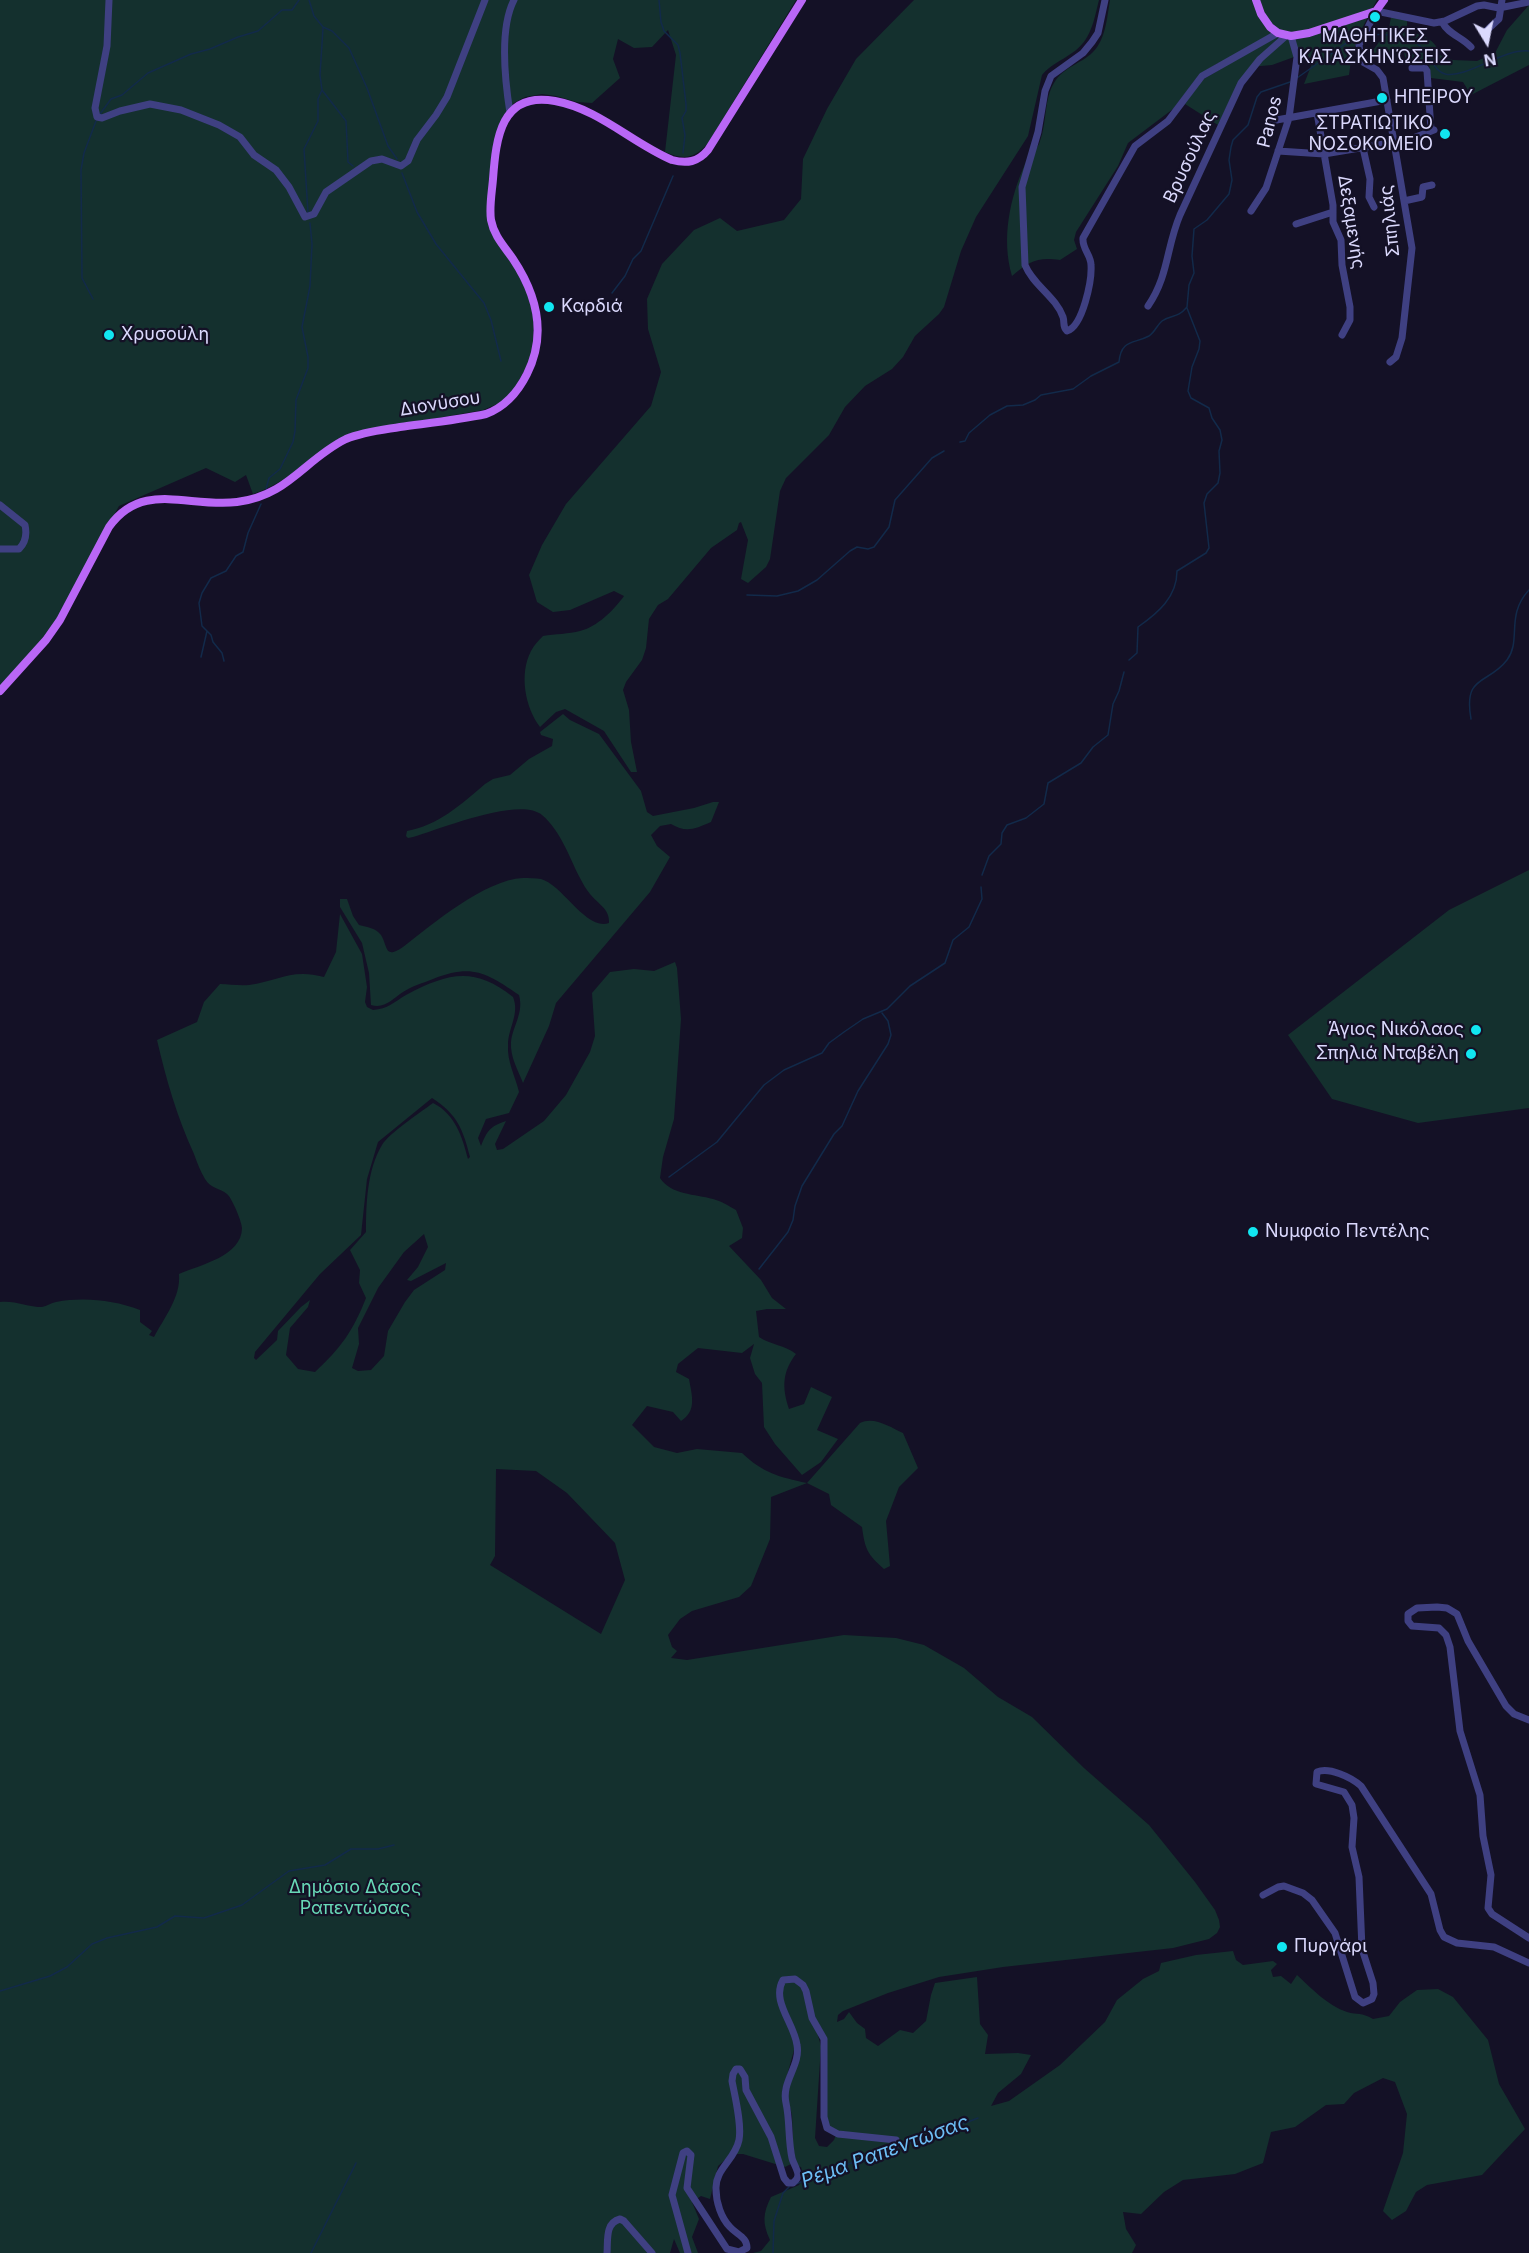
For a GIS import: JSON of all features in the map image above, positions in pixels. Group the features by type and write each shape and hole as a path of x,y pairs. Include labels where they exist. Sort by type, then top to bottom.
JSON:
{"main road":[{"path":"510,113 519,105 530,101 547,100 562,103 608,123 665,157 682,162 697,160 708,150 802,0"},
{"path":"1256,0 1264,20 1285,35 1310,33 1376,11 1384,0"},
{"name":"Διονύσου","path":"0,691 46,640 60,620 109,526 132,504 147,500 223,503 253,500 281,487 346,439 370,432 486,414 500,408 516,392 534,360 539,327 530,287 499,240 491,220 494,159 502,124 510,113"}],"street":[{"path":"109,0 107,46 95,108 97,117 102,118 150,104 201,116 240,137 254,155 276,170 289,187 305,216 314,214 322,197 331,187 372,161 382,159 401,166 408,161 417,140 436,116 447,97 485,0"},
{"path":"510,113 505,82 506,23 514,0"},
{"path":"1105,0 1098,33 1092,42 1083,53 1051,76 1045,91 1022,187 1025,265 1063,317 1065,329 1070,330 1075,326 1082,311 1091,269 1083,246 1083,238 1135,146 1168,121 1202,76 1285,35"},
{"path":"1376,11 1434,23 1442,22 1484,4 1529,2"},
{"path":"1485,32 1499,19 1500,4"},
{"name":"Σπηλιάς","path":"1376,11 1361,41 1359,57 1362,63 1373,67 1380,74 1387,100 1412,248 1402,338 1398,353 1390,362"},
{"path":"1442,22 1449,33 1461,38 1471,47"},
{"name":"Panos","path":"1251,211 1266,188 1289,118 1297,57 1285,35"},
{"name":"Βρυσούλας","path":"1148,306 1158,290 1166,269 1171,236 1241,83 1260,59 1285,35"},
{"path":"1278,151 1324,154 1410,139 1432,130 1427,71 1425,68 1412,68"},
{"path":"1271,121 1387,100"},
{"name":"Δεξαμενής","path":"1317,113 1333,222 1342,246 1342,265 1350,307 1350,320 1342,335"},
{"path":"1363,147 1370,179 1369,197 1374,207"},
{"path":"1404,201 1422,197 1424,187 1432,185"},
{"path":"1296,224 1333,212"},
{"path":"0,505 25,525 26,529 24,543 19,549 0,549"},
{"path":"1529,1720 1514,1714 1506,1706 1468,1641 1460,1618 1454,1611 1442,1607 1430,1607 1415,1609 1408,1614 1409,1623 1412,1626 1437,1628 1449,1641 1461,1734 1480,1795 1483,1836 1491,1875 1488,1908 1492,1914 1529,1938"},
{"path":"1263,1895 1284,1886 1308,1896 1335,1933 1355,1997 1363,2002 1372,2000 1373,1983 1362,1949 1359,1877 1352,1847 1353,1810 1344,1792 1316,1784 1317,1772 1325,1770 1350,1779 1361,1786 1431,1894 1440,1930 1444,1937 1457,1943 1494,1947 1529,1963"},
{"path":"688,2253 672,2195 683,2153 687,2151 691,2155 687,2188 727,2249 739,2252 747,2248 744,2238 731,2229 724,2218 716,2193 717,2176 734,2154 739,2140 732,2081 736,2069 743,2072 746,2091 771,2137 784,2178 788,2183 793,2183 797,2179 798,2175 792,2158 789,2114 784,2094 798,2050 790,2021 779,2001 780,1984 783,1980 795,1979 803,1985 812,2018 824,2039 824,2117 827,2128 838,2134 896,2140"},
{"path":"607,2253 609,2228 612,2223 620,2219 652,2253"}],"green space":[{"path":"0,0 796,0 708,143 693,155 683,157 665,152 676,55 668,30 652,47 634,48 618,39 613,59 620,78 592,103 542,94 525,97 514,103 503,116 496,134 487,217 520,274 534,309 533,354 515,388 502,402 483,410 351,433 280,482 253,494 246,475 235,482 206,468 119,506 56,620 31,653 0,686"},
{"path":"914,0 1099,0 1091,30 1084,42 1042,75 1028,136 976,217 961,251 944,307 915,336 903,357 892,369 865,386 845,407 829,435 786,478 780,491 770,559 766,567 748,583 741,579 748,540 741,522 737,530 711,548 668,599 658,605 649,619 646,648 642,660 623,690 629,710 631,742 637,772 631,772 604,731 565,709 556,712 540,727 531,710 525,690 527,660 543,636 571,633 593,626 605,617 624,596 614,591 570,610 553,612 537,602 529,575 542,545 566,504 651,406 661,372 648,329 647,299 662,264 694,230 720,218 737,231 784,220 801,199 803,159 827,109 856,59"},
{"path":"1110,0 1377,0 1359,36 1349,75 1304,84 1313,61 1305,53 1272,65 1250,67 1238,83 1218,125 1185,104 1202,80 1221,69 1218,63 1199,75 1173,109 1128,143 1118,166 1076,232 1074,240 1077,249 1060,260 1034,261 1012,276 1007,233 1015,190 1027,161 1039,144 1054,83 1062,73 1088,56 1097,47 1105,28"},
{"path":"1529,5 1529,65 1471,95 1463,82 1431,78 1429,64 1406,62 1404,52 1378,54 1371,59 1369,56 1389,28 1391,17 1407,19 1407,32 1429,39 1438,49 1437,54 1453,60 1477,61 1495,53 1507,30"},
{"path":"563,714 570,720 599,734 641,791 647,812 653,816 719,802 711,822 691,829 671,824 660,826 651,835 657,846 670,857 650,892 556,1003 549,1026 523,1083 511,1048 520,1008 519,995 487,976 468,971 446,974 414,986 380,1006 371,1005 369,973 362,943 340,907 340,899 347,899 359,925 379,933 390,952 397,951 460,905 492,886 523,878 541,879 549,883 592,920 600,924 609,923 606,910 590,894 549,821 531,810 516,809 479,816 413,837 406,836 407,831 439,819 485,784 493,779 510,775 529,759 552,746 553,739 541,735 540,732"},
{"path":"1529,870 1529,1108 1418,1123 1332,1099 1288,1035 1449,910"},
{"name":"Δημόσιο Δάσος Ραπεντώσας","path":"340,914 362,954 367,987 365,1002 367,1007 373,1010 387,1007 421,987 461,976 486,981 513,997 515,1009 508,1051 519,1092 509,1113 486,1119 478,1138 481,1146 490,1130 506,1121 495,1144 497,1150 503,1149 544,1121 566,1095 590,1052 595,1036 592,993 610,972 634,969 654,971 675,962 681,1019 674,1119 663,1157 660,1178 670,1188 677,1191 716,1200 736,1210 743,1228 742,1238 729,1246 761,1280 772,1298 786,1309 756,1311 759,1337 796,1354 788,1367 785,1380 785,1394 789,1409 804,1404 811,1387 832,1397 817,1430 838,1439 821,1462 802,1475 775,1444 764,1427 762,1383 755,1374 750,1358 754,1344 742,1353 698,1348 678,1364 676,1372 689,1379 691,1391 692,1403 686,1417 681,1421 673,1412 647,1406 632,1425 654,1447 677,1453 697,1449 742,1453 772,1473 807,1483 771,1497 770,1539 751,1586 739,1597 692,1611 680,1619 668,1635 672,1647 677,1651 671,1658 687,1660 844,1635 896,1638 924,1645 964,1668 998,1697 1032,1717 1084,1768 1149,1825 1195,1882 1215,1910 1219,1920 1220,1927 1217,1933 1209,1939 1173,1948 1003,1967 939,1977 888,1993 843,2011 838,2015 837,2022 844,2019 849,2012 865,2029 866,2038 878,2046 900,2030 913,2033 926,2021 935,1983 977,1977 980,2024 988,2035 985,2054 1031,2055 1021,2074 998,2093 991,2106 1009,2101 1060,2065 1105,2022 1117,2000 1143,1979 1159,1971 1161,1963 1196,1955 1233,1951 1236,1960 1243,1965 1273,1961 1277,1964 1271,1970 1273,1977 1281,1976 1291,1984 1297,1975 1333,2006 1373,2019 1389,2016 1400,2002 1417,1990 1438,1989 1453,1997 1488,2040 1499,2084 1525,2129 1482,2175 1427,2185 1416,2192 1406,2211 1392,2220 1383,2211 1403,2153 1407,2114 1395,2082 1383,2078 1354,2093 1344,2104 1326,2105 1295,2127 1271,2132 1263,2163 1235,2174 1183,2180 1164,2192 1141,2214 1123,2212 1126,2229 1136,2245 1132,2253 753,2253 761,2251 770,2240 764,2218 771,2197 799,2185 804,2178 801,2167 797,2166 793,2147 792,2115 786,2094 799,2054 799,2046 794,2050 782,2094 791,2164 785,2167 743,2154 732,2154 718,2166 710,2199 701,2196 692,2202 699,2219 692,2237 698,2253 680,2253 674,2239 670,2253 0,2253 0,1302 42,1307 56,1302 77,1300 98,1300 119,1304 140,1310 140,1322 152,1331 149,1335 154,1337 175,1299 179,1274 208,1263 228,1252 240,1238 242,1228 229,1196 210,1185 200,1170 177,1112 157,1040 197,1022 204,1002 220,984 249,985 303,974 324,977 336,952","holes":["432,1098 448,1110 458,1123 470,1157 468,1159 460,1134 452,1119 433,1103 385,1140 370,1176 366,1232 350,1250 360,1270 359,1283 366,1298 351,1330 339,1347 315,1372 298,1369 286,1355 290,1328 308,1307 310,1300 278,1331 277,1340 256,1360 255,1352 320,1274 361,1235 367,1179 378,1142","424,1234 428,1247 418,1267 407,1280 411,1281 446,1263 445,1270 414,1290 388,1331 384,1356 371,1370 358,1371 352,1368 359,1344 358,1328 378,1288 404,1252","496,1469 536,1471 567,1493 615,1543 625,1580 601,1634 490,1565 495,1556","821,2028 826,2042 824,2065 826,2120 828,2127 837,2132 834,2140 827,2147 819,2146 815,2138 821,2046 817,2032"]},
{"path":"876,1422 903,1433 918,1468 899,1487 886,1521 890,1566 884,1569 874,1559 866,1546 862,1527 831,1505 829,1494 807,1483 860,1423"}],"waterway":[{"path":"100,114 111,99 122,95 148,73 191,54 258,31 282,10 292,10 299,0"},
{"path":"309,0 314,16 323,27 332,31 349,48 367,88 388,146 397,159"},
{"path":"659,0 664,31 678,45 680,53 686,104 686,111 682,118 685,135 683,153"},
{"path":"323,28 320,75 322,90 346,121 348,162 353,166"},
{"path":"1368,35 1392,35 1408,39 1422,47 1437,68 1445,74 1464,72 1508,54 1529,51"},
{"path":"1297,78 1345,44 1360,37"},
{"path":"960,442 965,441 969,433 990,415 1007,406 1023,405 1041,395 1073,389 1091,376 1119,362 1125,346 1149,336 1162,321 1180,313 1187,307 1189,285 1194,273 1192,256 1194,229 1207,220 1229,194 1232,180 1229,160 1233,140 1248,125 1257,97 1261,92 1290,82"},
{"path":"308,213 304,149 318,121 318,99 322,90"},
{"path":"93,299 82,278 81,170 84,153 96,121"},
{"path":"402,173 417,212 436,244 484,303 491,320 501,361"},
{"path":"612,293 625,276 633,259 641,251 673,176"},
{"path":"266,489 269,478 280,469 293,442 296,400 308,368 302,327 310,286 312,244 310,223"},
{"path":"1129,660 1137,653 1138,627 1165,604 1174,589 1177,571 1206,553 1209,548 1204,503 1207,494 1218,483 1219,451 1222,440 1220,430 1209,408 1191,398 1188,391 1200,341 1187,308"},
{"path":"747,595 777,596 798,591 817,580 850,551 857,547 868,549 874,547 889,527 895,500 932,458 944,451"},
{"path":"224,661 211,635 202,626 199,603 211,578 226,571 236,556 243,552 248,533 261,504"},
{"path":"1471,719 1469,705 1474,687 1507,660 1513,644 1515,618 1529,590"},
{"path":"201,657 207,631"},
{"path":"982,875 989,856 1001,844 1002,833 1007,825 1026,818 1044,804 1048,783 1081,763 1093,747 1108,735 1113,704 1124,672"},
{"path":"669,1177 717,1142 764,1085 784,1070 822,1053 829,1043 844,1032 863,1019 887,1009 910,986 945,963 953,940 969,927 982,899 981,887"},
{"path":"759,1269 788,1232 802,1186 834,1134 842,1126 858,1091 888,1044 891,1035 888,1021 882,1013"},
{"path":"0,1991 50,1976 67,1967 92,1944 107,1938 157,1927 175,1916 204,1918 242,1905 289,1871 325,1865 351,1849 378,1849 394,1845"},
{"name":"Ρέμα Ραπεντώσας","path":"796,2184 978,2118"},
{"path":"311,2253 356,2163"},
{"name":"Ρέμα Ραπεντώσας","path":"773,2253 774,2221 783,2193 789,2187"}],"place":[{"name":"ΜΑΘΗΤΙΚΕΣ ΚΑΤΑΣΚΗΝΏΣΕΙΣ","path":"1375,17"},
{"name":"ΗΠΕΙΡΟΥ","path":"1382,98"},
{"name":"ΣΤΡΑΤΙΩΤΙΚΟ ΝΟΣΟΚΟΜΕΙΟ","path":"1445,134"},
{"name":"Καρδιά","path":"549,307"},
{"name":"Χρυσούλη","path":"109,335"},
{"name":"Άγιος Νικόλαος","path":"1476,1030"},
{"name":"Σπηλιά Νταβέλη","path":"1471,1054"},
{"name":"Νυμφαίο Πεντέλης","path":"1253,1232"},
{"name":"Πυργάρι","path":"1282,1947"}]}
